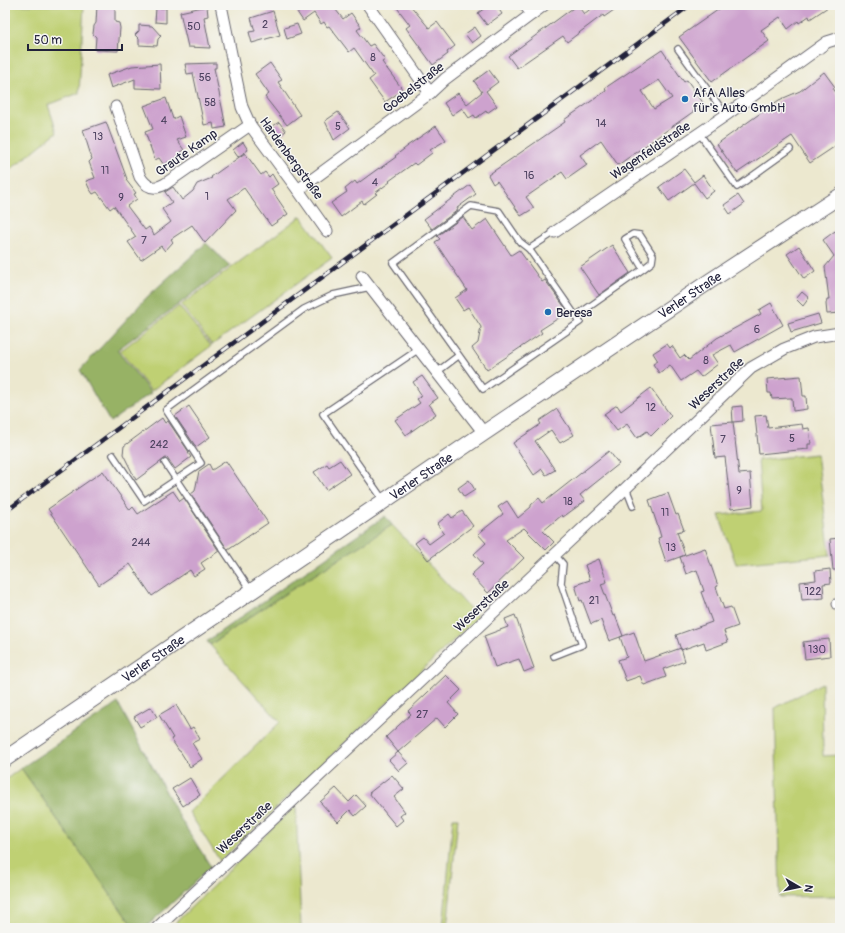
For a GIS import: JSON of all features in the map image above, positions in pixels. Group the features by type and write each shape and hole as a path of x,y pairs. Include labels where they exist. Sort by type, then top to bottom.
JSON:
{"main road":[{"name":"Verler Straße","path":"5,759 484,432 840,196"}],"street":[{"name":"Hardenbergstraße","path":"221,5 242,107 250,125 327,231"},
{"path":"368,5 430,93"},
{"path":"525,5 532,14"},
{"name":"Goebelstraße","path":"298,190 430,93 445,79 544,5"},
{"name":"Wagenfeldstraße","path":"555,232 726,115 827,42 840,38"},
{"name":"Graute Kamp","path":"116,107 140,177 144,184 149,187 157,188 165,184 250,125"},
{"path":"362,276 484,432"},
{"name":"Weserstraße","path":"157,928 555,555 751,368 784,349 814,337 840,333"}],"lane":[{"path":"678,49 726,115"},
{"path":"699,133 737,187 790,149"},
{"path":"471,206 499,212 520,242 529,249 576,316 580,322 483,390 393,263 471,206"},
{"path":"529,249 555,232"},
{"path":"576,316 643,269 652,262 653,255 640,235 633,234 625,239 643,269"},
{"path":"113,455 144,501 201,463 166,410 304,309 332,295 370,287"},
{"path":"384,501 323,414 419,349"},
{"path":"437,372 458,356"},
{"path":"165,464 251,592"},
{"path":"626,488 633,506"},
{"path":"554,656 582,645 561,583 563,564 555,555"}],"green space":[{"path":"5,5 84,5 79,93 48,105 57,132 5,174"},
{"path":"301,216 332,258 212,345 181,305"},
{"path":"206,243 230,266 117,350 151,393 110,422 80,370 147,297"},
{"path":"179,306 211,346 151,391 120,351"},
{"path":"817,454 830,555 736,564 719,515 762,511 758,460"},
{"path":"385,516 392,525 266,606 210,645 207,641"},
{"path":"392,525 478,617 220,861 189,812 280,722 210,645 266,606"},
{"path":"822,683 823,756 840,755 840,896 780,897 775,708"},
{"path":"118,703 180,818 211,867 145,928 134,928 21,768"},
{"path":"21,768 134,928 5,928 5,780"},
{"path":"296,805 301,928 170,928"},
{"path":"453,818 458,818 447,928 443,928"}],"building":[{"path":"97,5 115,5 115,22 119,23 120,28 118,51 95,50 96,37 93,34 96,23"},
{"path":"305,5 332,5 343,19 351,13 361,27 357,30 369,46 373,44 385,60 382,62 403,90 385,102 369,80 374,76 354,48 349,52 329,26 327,27 324,22 321,24 314,13 303,21 297,12"},
{"path":"395,5 410,5 429,28 437,22 455,46 447,52 448,54 433,65 406,28 410,25"},
{"path":"489,5 496,5 502,14 487,25 478,13"},
{"path":"577,5 584,14 593,7 595,9 598,8 596,5 621,5 604,17 603,15 567,42 563,36 517,68 508,56"},
{"path":"725,5 831,5 810,19 809,16 799,23 798,21 788,29 780,17 761,30 769,41 712,82 679,37"},
{"path":"207,6 208,16 204,17 210,48 188,47 180,12"},
{"path":"156,8 166,8 166,23 155,22"},
{"path":"273,11 280,35 252,43 249,32 255,31 251,18"},
{"path":"297,24 301,34 287,39 284,28"},
{"path":"139,25 152,26 161,36 158,39 157,46 139,45 139,39 135,35 139,31"},
{"path":"475,27 481,36 472,43 465,34"},
{"path":"662,50 684,82 687,80 704,104 618,165 601,140 580,155 587,165 567,179 562,172 526,197 534,208 521,216 497,181 493,184 488,175 565,122 564,120 606,91 605,88","holes":["659,80 672,98 654,109 642,91"]},
{"path":"216,63 216,68 214,68 226,127 214,129 213,123 204,125 193,73 187,74 185,64"},
{"path":"270,63 282,80 278,82 300,115 287,125 265,97 269,94 255,74"},
{"path":"160,64 161,89 135,88 135,79 111,88 107,75 132,66"},
{"path":"489,70 498,82 486,91 497,106 476,118 474,115 469,118 462,108 452,115 444,103 458,93 467,104 482,92 474,81"},
{"path":"824,72 835,87 833,88 840,99 840,143 810,163 792,136 737,173 717,144 779,100 800,91"},
{"path":"166,98 173,119 179,116 186,137 177,140 184,150 180,153 176,160 168,162 164,165 159,158 155,160 145,132 153,129 144,106"},
{"path":"338,112 350,128 334,140 325,121"},
{"path":"106,122 127,179 126,180 136,193 134,194 137,199 127,206 145,230 149,227 154,235 171,222 162,209 172,202 165,192 173,187 182,200 193,191 197,184 212,178 211,177 245,153 261,175 265,172 269,177 272,174 278,184 271,189 288,214 271,226 244,188 228,199 236,210 205,243 192,225 171,239 173,242 165,251 161,246 141,260 128,242 136,237 114,206 110,209 97,192 93,194 86,181 95,178 89,162 92,159 83,130"},
{"path":"279,122 286,131 277,137 270,128"},
{"path":"436,126 446,140 430,150 432,153 416,165 414,163 389,181 390,182 375,193 377,194 364,204 362,201 341,217 331,203 347,192 345,189 355,181 357,184 379,169 396,157 395,156 407,146"},
{"path":"243,142 248,150 238,157 233,150"},
{"path":"684,169 694,182 703,175 714,191 705,198 694,183 669,201 659,187"},
{"path":"470,185 476,194 457,208 458,210 432,229 424,219"},
{"path":"738,195 744,204 730,214 724,205"},
{"path":"463,217 472,230 487,219 511,255 519,250 542,282 545,280 568,312 540,330 542,333 487,370 472,348 478,343 481,327 468,307 463,310 455,298 467,290 435,242 440,239 437,236"},
{"path":"835,231 840,238 840,313 827,314 826,304 827,299 829,299 825,267 834,256 823,240"},
{"path":"612,245 630,273 599,295 580,267"},
{"path":"799,246 815,271 804,279 787,254"},
{"path":"802,292 809,298 803,306 796,299"},
{"path":"771,303 783,325 735,352 731,345 712,355 718,364 701,377 696,371 681,381 670,365 659,373 653,364 658,361 653,353 667,344 670,348 672,346 680,358 684,355 689,360 717,338 761,314 759,310"},
{"path":"818,314 821,323 791,332 788,323"},
{"path":"422,376 438,398 429,404 436,414 406,435 395,420 420,403 417,399 422,396 413,382"},
{"path":"801,376 803,396 806,396 807,409 793,411 792,398 772,399 771,393 768,393 767,379"},
{"path":"651,388 671,416 651,436 647,431 637,438 627,424 617,431 604,414 617,405 621,411"},
{"path":"189,406 210,437 196,447 175,416"},
{"path":"742,406 743,421 733,422 732,407"},
{"path":"557,409 574,435 560,443 551,430 535,441 555,470 546,475 542,469 534,475 513,443 541,424 539,421"},
{"path":"766,415 768,428 802,424 803,429 809,428 811,444 808,444 808,449 759,454 755,416"},
{"path":"162,418 165,423 168,421 191,457 175,469 167,457 136,480 123,454 124,446"},
{"path":"733,422 739,474 750,473 753,506 731,509 725,457 715,458 711,424"},
{"path":"609,451 619,464 580,495 585,501 563,517 562,515 543,531 554,542 546,550 524,528 506,540 524,558 488,593 471,575 483,564 474,554 486,543 478,534 503,514 498,507 507,501 518,518 539,498 543,503"},
{"path":"340,460 350,474 326,490 314,472 327,464 329,467"},
{"path":"226,461 268,523 228,550 191,494 195,491 199,471 209,464 212,470"},
{"path":"103,471 130,510 133,507 138,514 173,491 180,501 184,498 219,551 201,563 205,569 194,576 190,570 152,596 130,564 99,585 48,509"},
{"path":"469,480 475,490 464,497 458,488"},
{"path":"668,493 676,515 678,514 684,530 677,532 685,555 666,562 658,538 661,537 649,500"},
{"path":"462,511 473,526 428,560 415,543 423,537 429,544 444,533 437,524 449,514 452,518"},
{"path":"840,538 840,570 833,570 830,539"},
{"path":"705,548 724,609 731,607 738,626 724,631 728,642 706,650 704,642 681,650 676,635 712,622 701,592 704,591 697,570 686,574 680,557"},
{"path":"599,559 607,582 601,584 613,616 615,615 623,636 609,641 601,620 591,624 582,600 580,601 575,585 590,580 585,565"},
{"path":"830,569 831,583 823,584 824,598 802,600 800,582 816,580 815,571"},
{"path":"515,615 534,668 524,672 519,659 495,667 484,636 508,627 505,619"},
{"path":"634,632 644,661 681,648 685,661 663,669 666,677 644,685 640,676 626,681 618,660 627,657 620,637"},
{"path":"829,639 830,656 805,659 803,642"},
{"path":"446,675 461,690 448,703 458,714 445,727 437,718 398,752 386,737 411,714 408,711"},
{"path":"176,705 190,729 193,727 200,739 192,743 202,759 190,767 171,739 173,738 159,715"},
{"path":"151,707 157,717 140,727 134,717"},
{"path":"398,752 408,763 399,771 389,760"},
{"path":"392,775 404,789 394,797 405,812 400,816 403,820 396,826 369,793"},
{"path":"190,778 200,795 183,806 172,789"},
{"path":"336,788 349,802 356,795 366,806 355,816 350,810 338,822 320,802"}],"railway":[{"path":"5,512 690,5"}],"place":[{"name":"AfA Alles für's Auto GmbH","path":"685,99"},
{"name":"Beresa","path":"548,312"}]}
